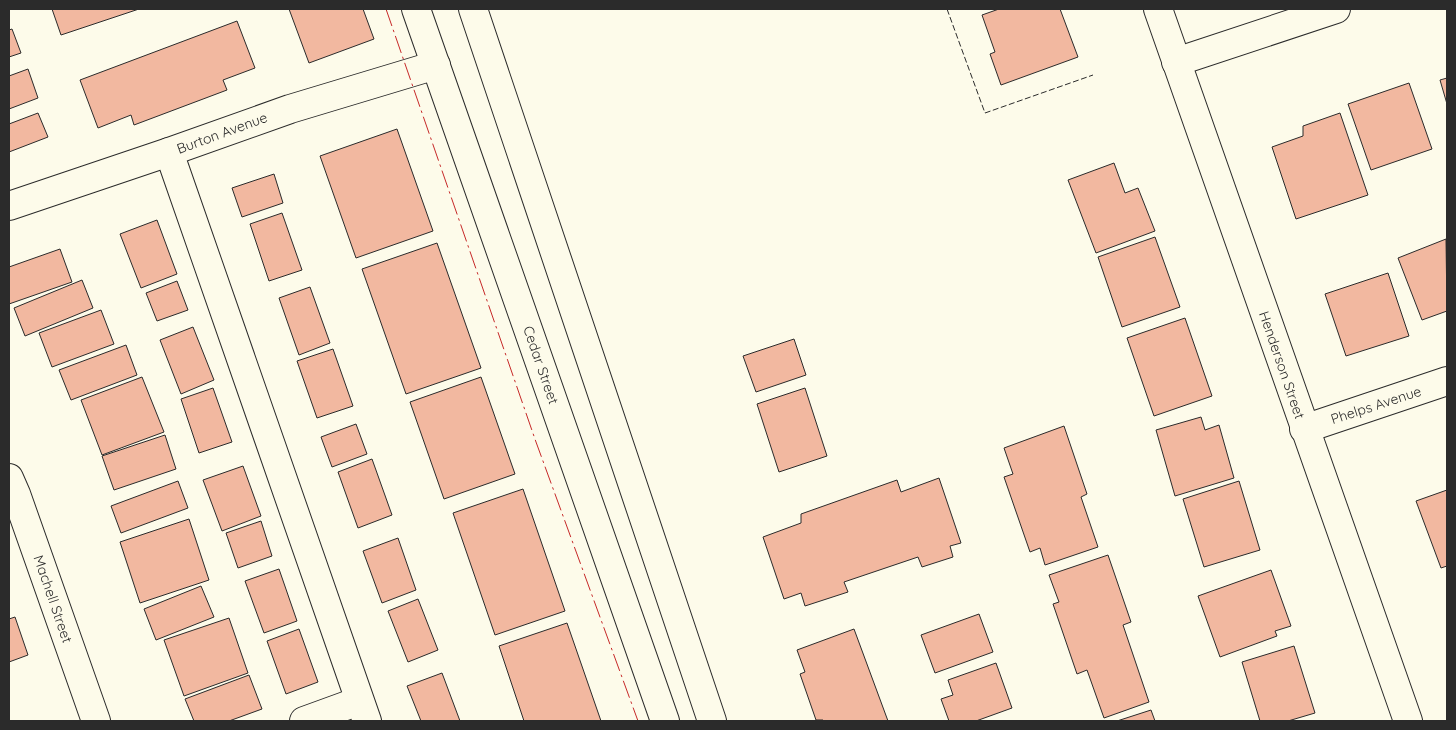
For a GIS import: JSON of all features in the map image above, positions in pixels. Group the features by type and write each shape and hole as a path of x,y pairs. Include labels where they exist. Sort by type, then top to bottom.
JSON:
{"street":[{"name":"Cedar Street","path":"416,9 665,721"},
{"path":"473,9 712,721"},
{"name":"Henderson Street","path":"1158,9 1408,721"},
{"path":"1176,62 1336,9"},
{"name":"Burton Avenue","path":"9,206 290,109 436,65"},
{"path":"169,152 363,711 304,721"},
{"name":"Phelps Avenue","path":"1304,429 1447,381"},
{"name":"Machell Street","path":"11,490 96,721"}],"building":[{"path":"52,9 139,9 61,35"},
{"path":"289,9 363,9 374,39 309,63"},
{"path":"999,9 1060,9 1078,57 1001,85 990,54 995,52 982,15"},
{"path":"237,21 255,68 223,80 227,90 134,125 131,115 98,128 80,80"},
{"path":"12,29 21,53 9,57 9,30"},
{"path":"28,69 38,98 9,109 9,76"},
{"path":"1447,78 1447,104 1440,80"},
{"path":"1409,83 1432,149 1371,170 1348,104"},
{"path":"38,113 48,137 9,152 9,124"},
{"path":"1340,113 1368,195 1296,219 1272,147 1303,136 1303,126"},
{"path":"397,129 433,231 356,258 320,156"},
{"path":"1114,163 1125,193 1138,188 1155,231 1096,253 1068,180"},
{"path":"274,174 283,203 242,217 232,188"},
{"path":"282,213 302,270 269,281 250,224"},
{"path":"157,220 177,274 141,288 120,234"},
{"path":"1155,237 1180,307 1122,327 1098,257"},
{"path":"1446,239 1447,311 1422,320 1398,258"},
{"path":"437,243 481,368 406,394 362,269"},
{"path":"60,249 72,282 9,304 9,267"},
{"path":"1388,273 1409,336 1346,356 1325,294"},
{"path":"82,280 93,308 25,336 14,308"},
{"path":"177,281 188,310 157,321 146,293"},
{"path":"310,287 330,343 299,355 279,298"},
{"path":"101,310 114,344 52,367 39,333"},
{"path":"1185,318 1212,396 1154,416 1127,338"},
{"path":"193,327 214,380 181,394 160,340"},
{"path":"794,339 806,375 756,392 743,356"},
{"path":"126,345 137,375 71,400 59,370"},
{"path":"333,349 353,406 317,418 297,361"},
{"path":"142,377 164,432 102,455 81,400"},
{"path":"481,377 515,474 444,499 410,402"},
{"path":"213,388 232,442 199,453 181,399"},
{"path":"805,388 827,456 779,472 757,404"},
{"path":"1201,417 1205,430 1219,425 1234,478 1175,496 1156,430"},
{"path":"356,424 367,454 332,467 321,437"},
{"path":"1064,426 1087,494 1081,497 1098,547 1045,565 1040,548 1030,552 1004,477 1013,474 1004,448"},
{"path":"165,435 176,469 114,490 102,456"},
{"path":"372,459 392,515 358,528 338,472"},
{"path":"243,466 261,516 222,531 203,480"},
{"path":"939,478 961,543 950,546 953,557 922,567 918,557 844,582 848,592 805,606 801,593 784,599 763,537 801,523 801,514 897,480 901,492"},
{"path":"178,481 188,508 121,533 111,506"},
{"path":"1239,481 1260,550 1204,567 1183,499"},
{"path":"523,489 565,611 495,635 453,513"},
{"path":"1447,490 1447,566 1441,568 1416,501"},
{"path":"189,519 209,580 140,603 120,542"},
{"path":"261,521 272,556 238,568 226,533"},
{"path":"398,538 416,590 382,603 363,551"},
{"path":"1108,555 1131,622 1123,625 1149,702 1104,718 1087,670 1077,674 1053,604 1059,602 1049,575"},
{"path":"279,569 297,621 264,633 245,581"},
{"path":"1271,570 1291,626 1275,631 1277,636 1220,657 1198,596"},
{"path":"201,586 214,617 156,640 144,609"},
{"path":"418,599 438,650 408,662 388,611"},
{"path":"979,614 993,652 935,673 921,635"},
{"path":"15,617 28,655 9,662 9,619"},
{"path":"229,618 248,673 184,696 164,640"},
{"path":"567,623 601,721 524,721 499,646"},
{"path":"299,629 318,682 286,694 267,641"},
{"path":"854,629 888,721 816,720 800,674 805,672 797,650"},
{"path":"1294,646 1315,713 1288,721 1260,721 1242,662"},
{"path":"996,663 1012,708 976,721 949,721 941,699 953,695 948,680"},
{"path":"442,673 460,721 421,721 407,686"},
{"path":"249,675 262,709 229,721 194,721 185,699"},
{"path":"1151,710 1155,721 1117,721"}],"fence":[{"path":"947,9 985,113 1093,75"}],"power":[{"path":"386,9 536,442 638,721"}]}
